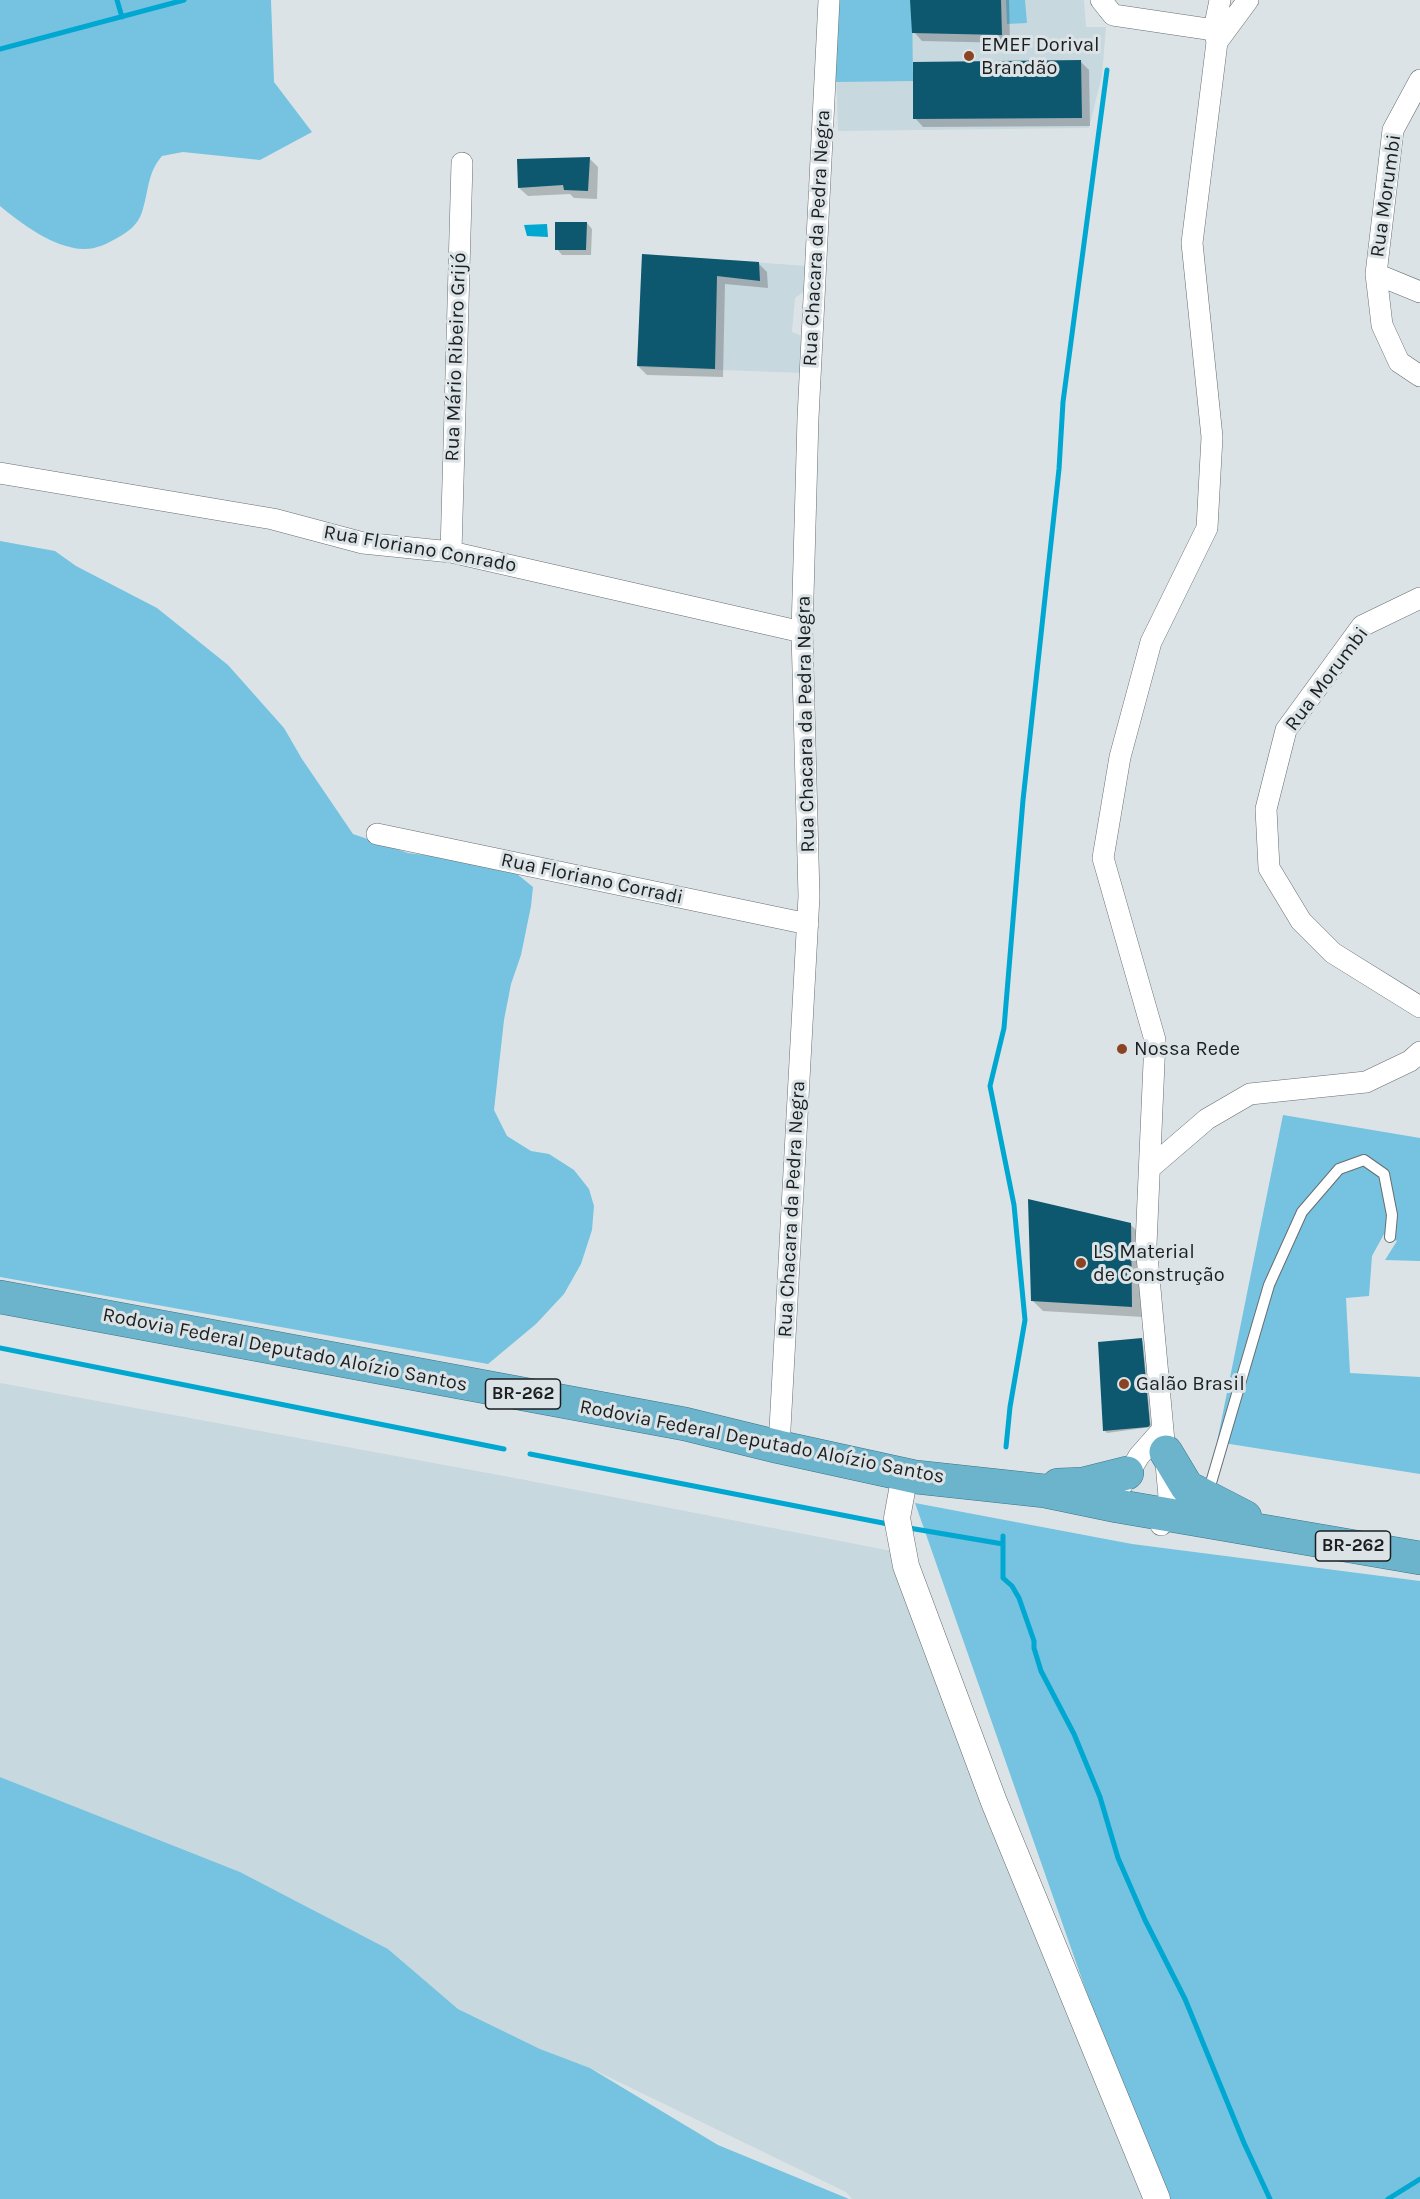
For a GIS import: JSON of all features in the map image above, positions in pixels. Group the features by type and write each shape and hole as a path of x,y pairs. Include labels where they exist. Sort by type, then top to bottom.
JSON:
{"highway":[{"name":"Rodovia Federal Deputado Aloízio Santos","path":"0,1298 685,1424 910,1475 1045,1491 1117,1512 1286,1535 1420,1558"},
{"path":"1164,1441 1187,1486 1206,1498 1286,1535"},
{"path":"1011,1487 1083,1484 1128,1473"},
{"path":"910,1475 1117,1512"},
{"path":"1163,1520 1287,1550 1315,1552 1355,1547"}],"street":[{"name":"Rua Chacara da Pedra Negra","path":"779,1447 809,896 802,632 808,418 828,0"},
{"path":"1101,0 1113,15 1215,36"},
{"path":"1163,1520 1169,1496 1146,1245 1155,1040 1102,858 1120,758 1151,642 1207,528 1212,437 1192,243 1220,0"},
{"path":"1215,36 1248,0"},
{"name":"Rua Morumbi","path":"1420,80 1393,130 1376,274 1382,325 1399,362 1420,376"},
{"name":"Rua Mário Ribeiro Grijó","path":"451,552 462,163"},
{"path":"1376,274 1420,292"},
{"name":"Rua Floriano Conrado","path":"0,473 273,519 363,543 451,552 802,632"},
{"name":"Rua Morumbi","path":"1420,598 1362,626 1286,730 1266,809 1269,868 1301,921 1332,953 1420,1007"},
{"name":"Rua Floriano Corradi","path":"377,834 808,924"},
{"path":"1150,1168 1207,1119 1250,1094 1366,1082 1410,1061 1420,1052"},
{"path":"1117,1512 1128,1473 1164,1441"},
{"path":"910,1475 897,1518 906,1566 994,1802 1157,2199"}],"lane":[{"path":"1206,1498 1269,1285 1302,1212 1340,1169 1364,1160 1384,1174 1392,1215 1390,1237"}],"shaded area":[{"path":"0,0 271,0 274,82 312,132 260,160 183,152 162,156 151,176 140,217 132,228 96,248 82,249 60,244 28,227 0,206"},
{"name":"EMEF Dorival Brandão","path":"834,0 1084,0 1086,27 1106,27 1102,75 1089,128 838,131"},
{"path":"834,0 912,0 913,81 835,82"},
{"path":"1006,0 1025,0 1027,23 1007,24"},
{"path":"547,224 548,237 527,236 524,225"},
{"path":"642,254 806,266 807,289 795,298 792,332 805,337 804,373 637,367"},
{"path":"0,541 55,551 76,566 157,608 228,665 284,728 302,759 353,834 408,853 506,865 533,887 521,955 511,984 504,1020 494,1110 507,1136 531,1151 549,1154 574,1170 589,1189 594,1206 592,1230 581,1264 564,1294 536,1324 488,1364 0,1277"},
{"path":"1283,1115 1420,1138 1420,1261 1385,1260 1397,1241 1384,1234 1372,1256 1369,1296 1346,1298 1350,1373 1420,1377 1420,1474 1217,1442"},
{"path":"0,1383 515,1478 897,1552 993,1832 1143,2199 852,2199 846,2192 590,2068 540,2049 458,2009 388,1949 240,1872 0,1777"},
{"path":"915,1503 1132,1544 1420,1581 1420,2199 1159,2199"},
{"path":"0,1777 240,1872 388,1949 458,2009 540,2049 590,2068 718,2145 849,2199 0,2199"}],"building":[{"path":"910,0 1001,0 1002,35 912,33"},
{"path":"1081,60 1082,118 913,119 913,62"},
{"path":"590,157 588,191 564,190 563,185 518,188 517,159"},
{"path":"555,222 587,222 586,250 555,250"},
{"path":"642,254 759,262 760,281 717,276 715,369 637,366"},
{"name":"LS Material de Construção","path":"1028,1199 1131,1223 1132,1307 1031,1301"},
{"name":"Galão Brasil","path":"1142,1338 1150,1425 1103,1431 1098,1342"}],"waterway":[{"path":"117,0 122,17"},
{"path":"0,49 184,0"},
{"path":"1006,1447 1010,1407 1025,1320 1014,1205 990,1086 1004,1028 1023,800 1059,469 1063,402 1107,70"},
{"path":"0,1348 504,1449"},
{"path":"530,1454 888,1524"},
{"path":"909,1528 1003,1544"},
{"path":"1003,1536 1003,1578 1012,1586 1019,1598 1034,1641 1041,1671 1074,1734 1100,1797 1118,1858 1145,1920 1185,1999 1244,2143 1270,2199"},
{"path":"1388,2199 1420,2179"}],"place":[{"name":"EMEF Dorival Brandão","path":"969,56"},
{"name":"Nossa Rede","path":"1122,1049"},
{"name":"LS Material de Construção","path":"1081,1263"},
{"name":"Galão Brasil","path":"1124,1384"}]}
